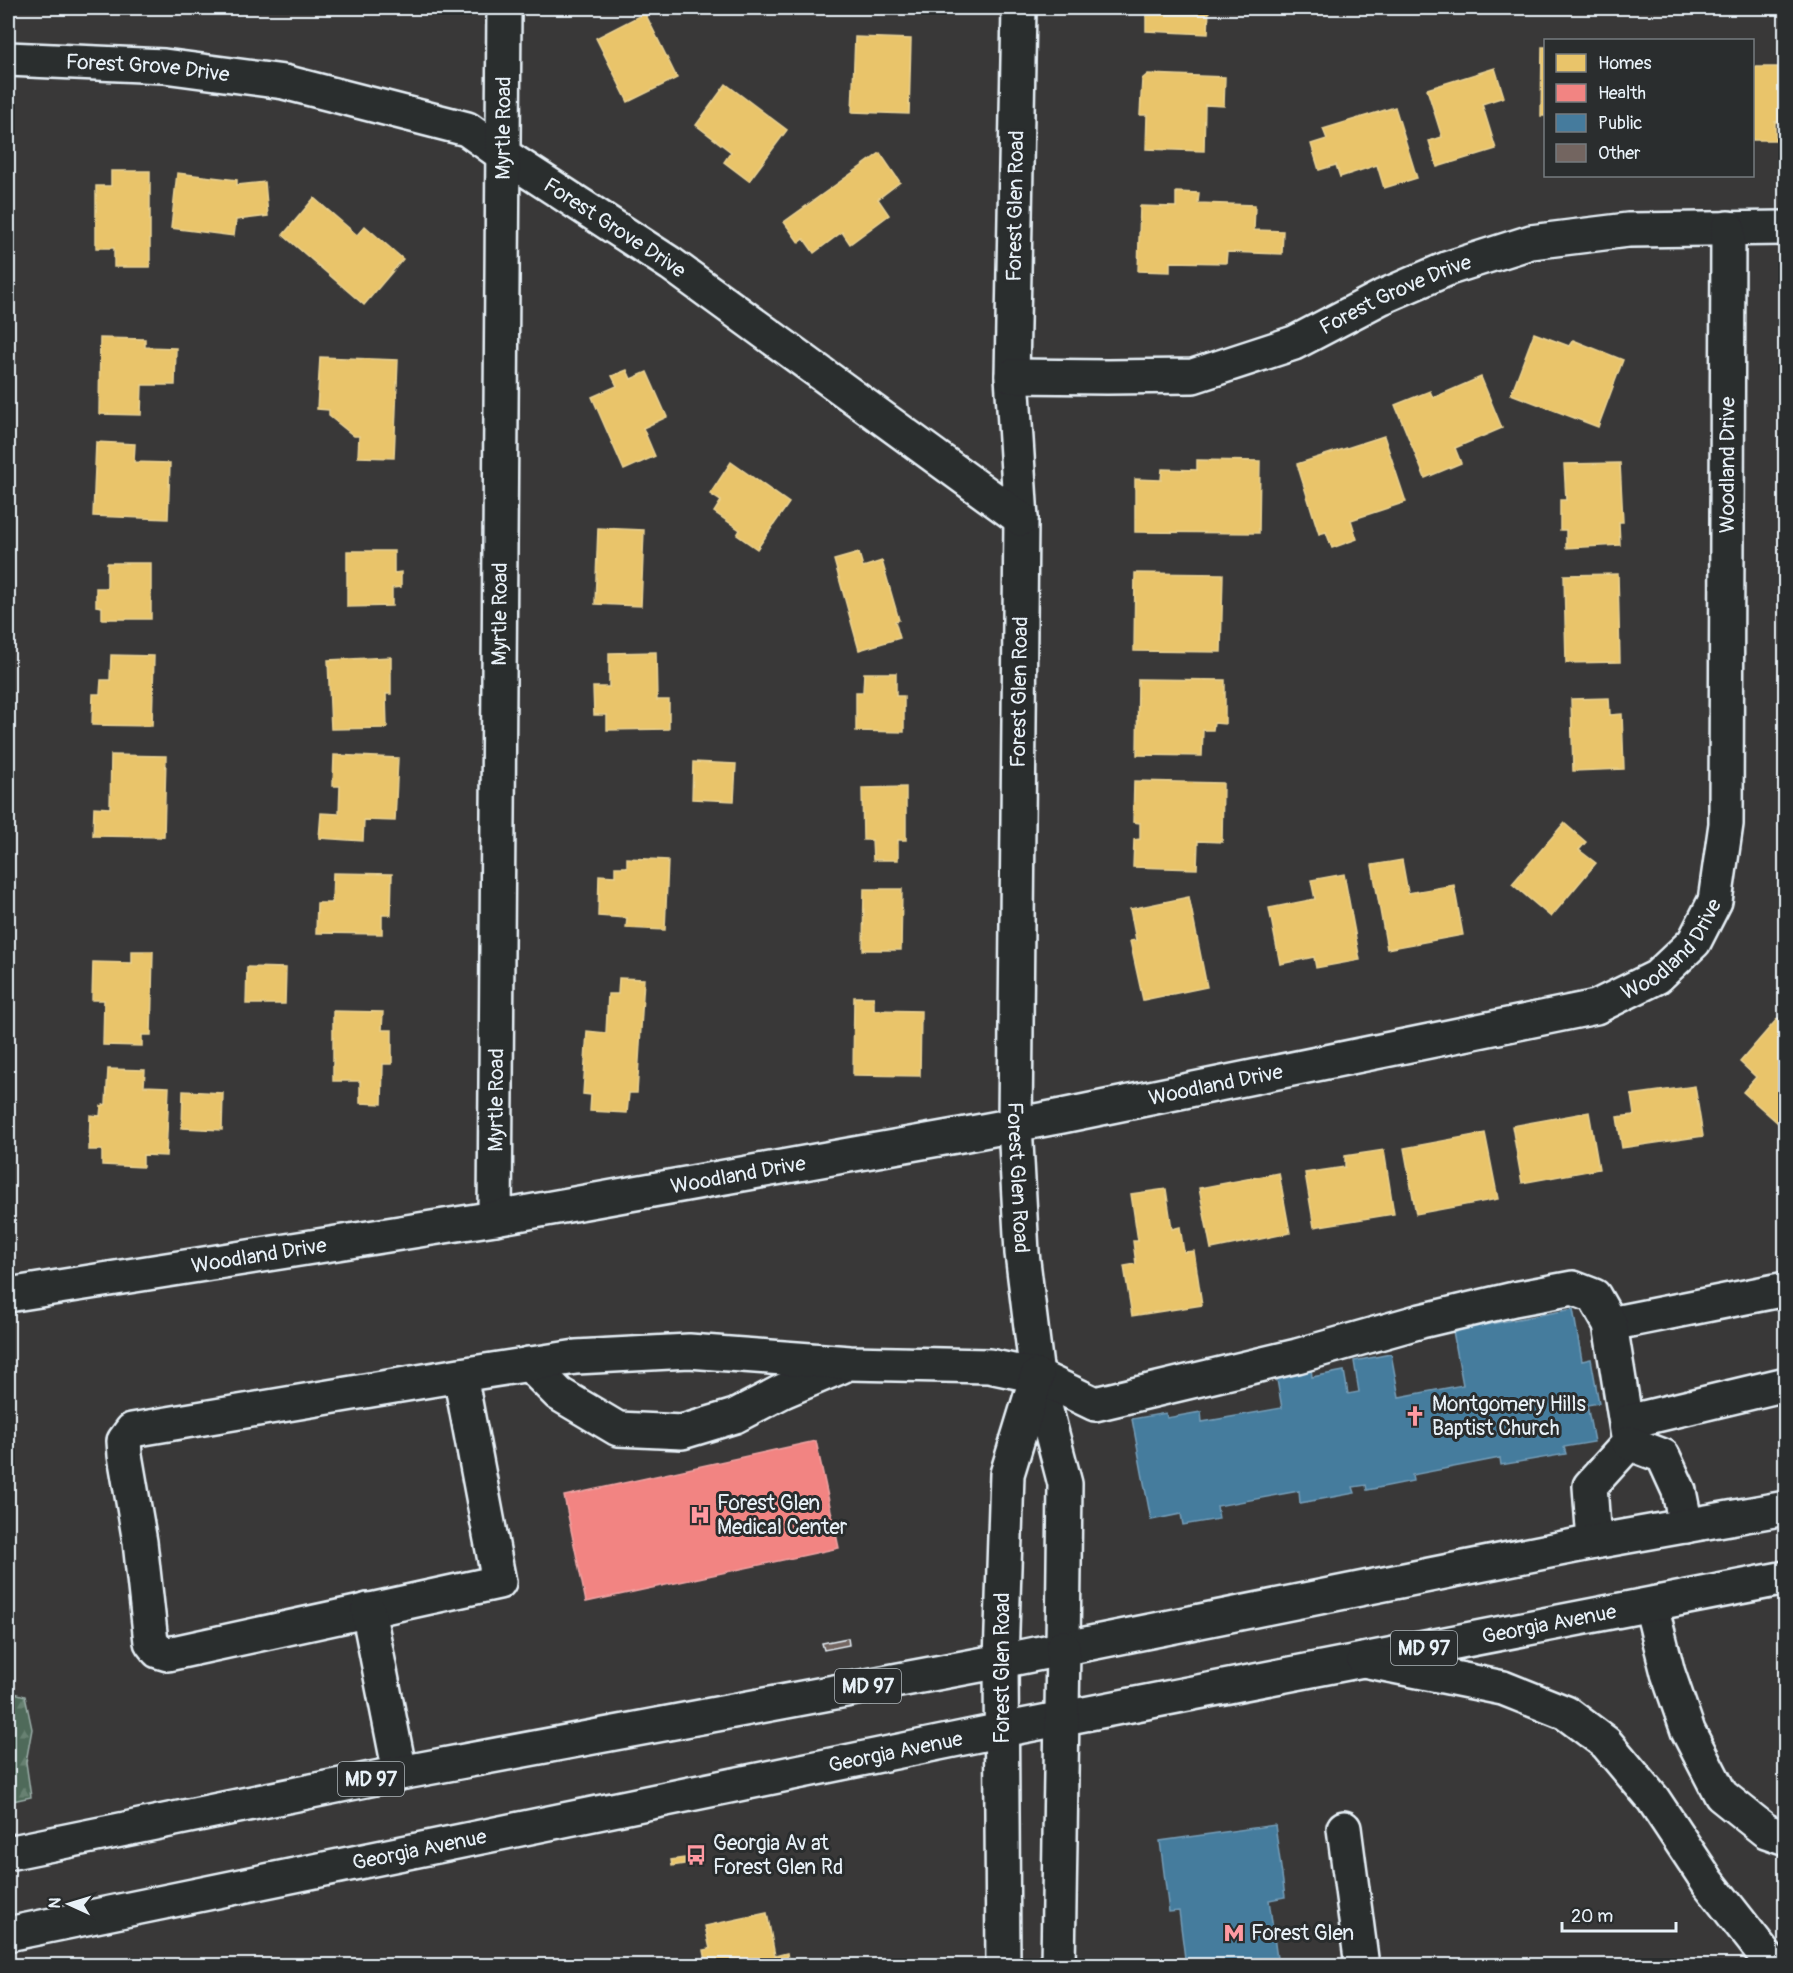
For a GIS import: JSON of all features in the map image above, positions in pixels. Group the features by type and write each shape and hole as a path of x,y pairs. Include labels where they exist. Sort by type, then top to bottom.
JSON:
{"main road":[{"name":"Myrtle Road","path":"495,1218 504,8"},
{"name":"Forest Glen Road","path":"1019,8 1012,376 1021,519 1015,1125 1022,1253 1037,1376 1065,1484 1058,1965"},
{"name":"Forest Grove Drive","path":"8,59 164,66 284,82 467,129 671,264 1021,519"},
{"name":"Woodland Drive","path":"8,1295 495,1218 1015,1125 1596,1007 1657,977 1694,942 1715,902 1726,824 1728,228"},
{"name":"Forest Grove Drive","path":"1012,376 1193,375 1294,343 1382,297 1449,268 1531,242 1628,230 1785,228"},
{"path":"460,1375 499,1582 168,1654 158,1651 151,1642 140,1542 124,1441 132,1430 460,1375 576,1357 689,1351 849,1363 989,1366 1037,1376 1095,1404 1297,1356 1421,1321 1504,1301 1574,1288 1594,1296 1610,1324 1628,1432 1663,1456 1678,1491 1686,1526"},
{"path":"1610,1324 1785,1289"},
{"path":"529,1364 559,1394 618,1429 682,1432 735,1416 783,1390 849,1363"},
{"name":"Forest Glen Road","path":"1003,1965 1001,1661 1007,1474 1037,1376"},
{"path":"1594,1542 1590,1486 1628,1432 1785,1384"},
{"name":"MD 97","path":"8,1852 400,1773 1001,1661 1594,1542 1785,1508"},
{"name":"Georgia Avenue","path":"8,1934 1002,1730 1785,1578"},
{"path":"1651,1605 1668,1673 1688,1731 1721,1795 1766,1831 1785,1838"},
{"path":"368,1610 400,1773"},
{"path":"1364,1660 1503,1688 1566,1713 1606,1743 1653,1799 1708,1882 1774,1965"},
{"path":"1344,1828 1362,1965"}],"green space":[{"path":"8,1691 25,1696 32,1729 26,1762 31,1797 8,1802"}],"building: Homes":[{"path":"1146,8 1209,8 1208,34 1146,31"},
{"path":"645,13 677,78 628,102 596,38"},
{"path":"855,37 911,39 909,114 852,112"},
{"path":"1542,47 1544,47 1544,116 1541,116"},
{"path":"1754,67 1786,67 1786,122 1775,122 1775,140 1754,140"},
{"path":"1495,68 1504,97 1482,104 1496,149 1437,167 1429,141 1442,137 1427,89"},
{"path":"1148,74 1225,77 1224,106 1205,105 1204,151 1146,149 1147,115 1140,115 1142,79"},
{"path":"726,84 787,130 749,181 724,162 731,152 696,125"},
{"path":"1395,107 1417,178 1384,188 1377,165 1340,177 1336,165 1319,170 1311,144 1327,139 1323,129"},
{"path":"880,153 900,182 878,199 889,215 850,244 842,232 814,253 804,239 799,243 784,222"},
{"path":"111,171 150,171 150,267 114,267 114,248 96,248 96,186 111,186"},
{"path":"177,173 237,180 237,185 265,182 268,216 236,220 234,236 171,228"},
{"path":"1176,192 1199,193 1198,203 1255,205 1254,230 1283,231 1282,254 1227,252 1226,263 1170,262 1170,272 1138,271 1140,206 1176,207"},
{"path":"314,198 357,235 365,226 403,259 364,305 283,235"},
{"path":"1534,333 1569,346 1573,340 1623,360 1598,427 1511,394"},
{"path":"100,338 145,339 145,347 176,348 175,385 142,385 141,415 99,414"},
{"path":"320,357 398,360 394,458 358,457 359,436 354,436 329,416 329,410 317,409"},
{"path":"627,370 631,379 647,372 667,417 643,428 655,456 624,470 592,397 617,386 612,376"},
{"path":"1481,377 1502,428 1455,448 1461,463 1425,478 1395,405 1430,391 1433,398"},
{"path":"1384,436 1406,502 1351,520 1357,539 1332,548 1326,532 1319,534 1297,464"},
{"path":"96,442 135,444 134,462 170,463 168,519 93,516"},
{"path":"1197,460 1260,461 1259,533 1135,532 1135,479 1161,480 1162,469 1197,470"},
{"path":"731,462 789,503 757,549 737,535 740,530 714,512 721,501 710,494"},
{"path":"1620,463 1623,522 1619,522 1620,545 1566,548 1566,530 1560,530 1560,500 1566,500 1564,464"},
{"path":"598,528 644,530 641,606 595,604"},
{"path":"347,551 394,551 394,573 401,572 401,587 392,588 392,606 347,607"},
{"path":"859,553 863,567 882,561 899,620 895,621 900,638 859,650 834,560"},
{"path":"107,563 151,563 151,619 102,619 102,607 96,606 96,588 107,588"},
{"path":"1135,573 1223,574 1221,652 1134,651"},
{"path":"1618,574 1620,662 1566,663 1564,575"},
{"path":"656,652 657,700 669,700 669,729 607,730 607,715 594,715 593,687 609,687 609,653"},
{"path":"111,655 154,656 152,726 92,725 93,694 100,694 101,680 110,680"},
{"path":"391,657 391,694 386,694 387,728 331,729 328,660"},
{"path":"864,673 896,673 896,696 904,696 904,732 856,731 856,692 863,692"},
{"path":"1138,679 1225,680 1225,724 1214,723 1213,730 1203,730 1202,756 1137,755"},
{"path":"1609,698 1610,715 1622,714 1624,769 1573,771 1571,699"},
{"path":"111,755 166,756 164,837 93,836 94,807 110,808"},
{"path":"334,755 398,758 395,821 364,820 363,841 319,838 321,813 339,814 340,786 333,786"},
{"path":"693,762 736,764 734,801 692,799"},
{"path":"1134,781 1223,783 1222,842 1198,841 1197,869 1133,867 1134,840 1140,839 1140,823 1133,822"},
{"path":"906,787 906,840 898,840 898,860 873,860 872,840 863,840 862,788"},
{"path":"1564,823 1586,842 1579,850 1596,863 1551,917 1512,884"},
{"path":"627,858 668,860 665,930 626,928 627,918 598,916 599,875 615,876 615,867 627,867"},
{"path":"1402,860 1408,893 1454,885 1463,935 1387,949 1372,865"},
{"path":"333,873 392,874 391,915 382,915 382,934 316,933 317,903 332,903"},
{"path":"1344,874 1360,960 1316,968 1314,957 1280,964 1269,908 1315,899 1311,880"},
{"path":"864,889 902,889 901,950 863,950"},
{"path":"1189,897 1207,987 1143,1000 1130,941 1136,940 1130,909"},
{"path":"132,951 153,951 151,1035 142,1035 142,1046 103,1045 104,1000 92,1000 93,962 132,963"},
{"path":"247,967 286,968 285,1004 246,1004"},
{"path":"619,978 644,979 637,1093 629,1093 627,1113 590,1111 591,1095 583,1094 587,1031 606,1033 608,994 618,994"},
{"path":"854,997 874,997 874,1010 921,1011 920,1076 853,1075"},
{"path":"333,1011 383,1012 382,1030 392,1030 392,1064 383,1064 382,1104 360,1103 360,1081 333,1081"},
{"path":"1778,1018 1786,1024 1786,1130 1743,1092 1756,1077 1740,1062"},
{"path":"108,1069 145,1070 144,1086 169,1087 166,1156 143,1155 143,1167 102,1165 102,1150 89,1150 90,1115 100,1116 101,1106 106,1104"},
{"path":"1695,1086 1703,1136 1622,1148 1617,1117 1634,1115 1631,1095"},
{"path":"183,1091 223,1093 222,1130 182,1128"},
{"path":"1589,1112 1599,1169 1522,1183 1512,1126"},
{"path":"1485,1133 1498,1199 1416,1214 1404,1148"},
{"path":"1384,1150 1394,1214 1314,1227 1305,1173 1345,1167 1345,1156"},
{"path":"1279,1173 1290,1233 1211,1249 1199,1188"},
{"path":"1166,1189 1172,1229 1180,1227 1184,1252 1194,1251 1202,1305 1132,1316 1124,1266 1136,1264 1133,1241 1138,1241 1131,1194"},
{"path":"684,1858 684,1864 672,1866 671,1860"},
{"path":"767,1913 775,1956 787,1953 789,1966 707,1966 704,1950 710,1949 705,1926"}],"building: Health":[{"name":"Forest Glen Medical Center","path":"816,1441 839,1548 586,1602 564,1496"}],"building: Public":[{"name":"Montgomery Hills Baptist Church","path":"1573,1309 1582,1361 1591,1359 1599,1403 1587,1405 1594,1442 1564,1447 1566,1454 1501,1465 1500,1458 1412,1475 1413,1481 1367,1490 1366,1485 1353,1487 1355,1493 1300,1503 1299,1491 1217,1506 1219,1519 1183,1525 1181,1514 1151,1520 1132,1419 1166,1413 1167,1418 1201,1412 1202,1422 1282,1408 1276,1374 1311,1368 1312,1377 1344,1371 1348,1394 1359,1392 1354,1361 1391,1354 1399,1397 1463,1385 1453,1331"},
{"path":"1275,1825 1285,1897 1269,1900 1278,1966 1186,1966 1179,1911 1169,1912 1160,1841"}],"building: Other":[{"path":"848,1638 849,1645 824,1650 822,1643"}],"place":[{"name":"Montgomery Hills Baptist Church","path":"1415,1416"},
{"name":"Forest Glen Medical Center","path":"700,1515"},
{"name":"Georgia Av at Forest Glen Rd","path":"696,1855"},
{"name":"Forest Glen","path":"1234,1933"}]}
